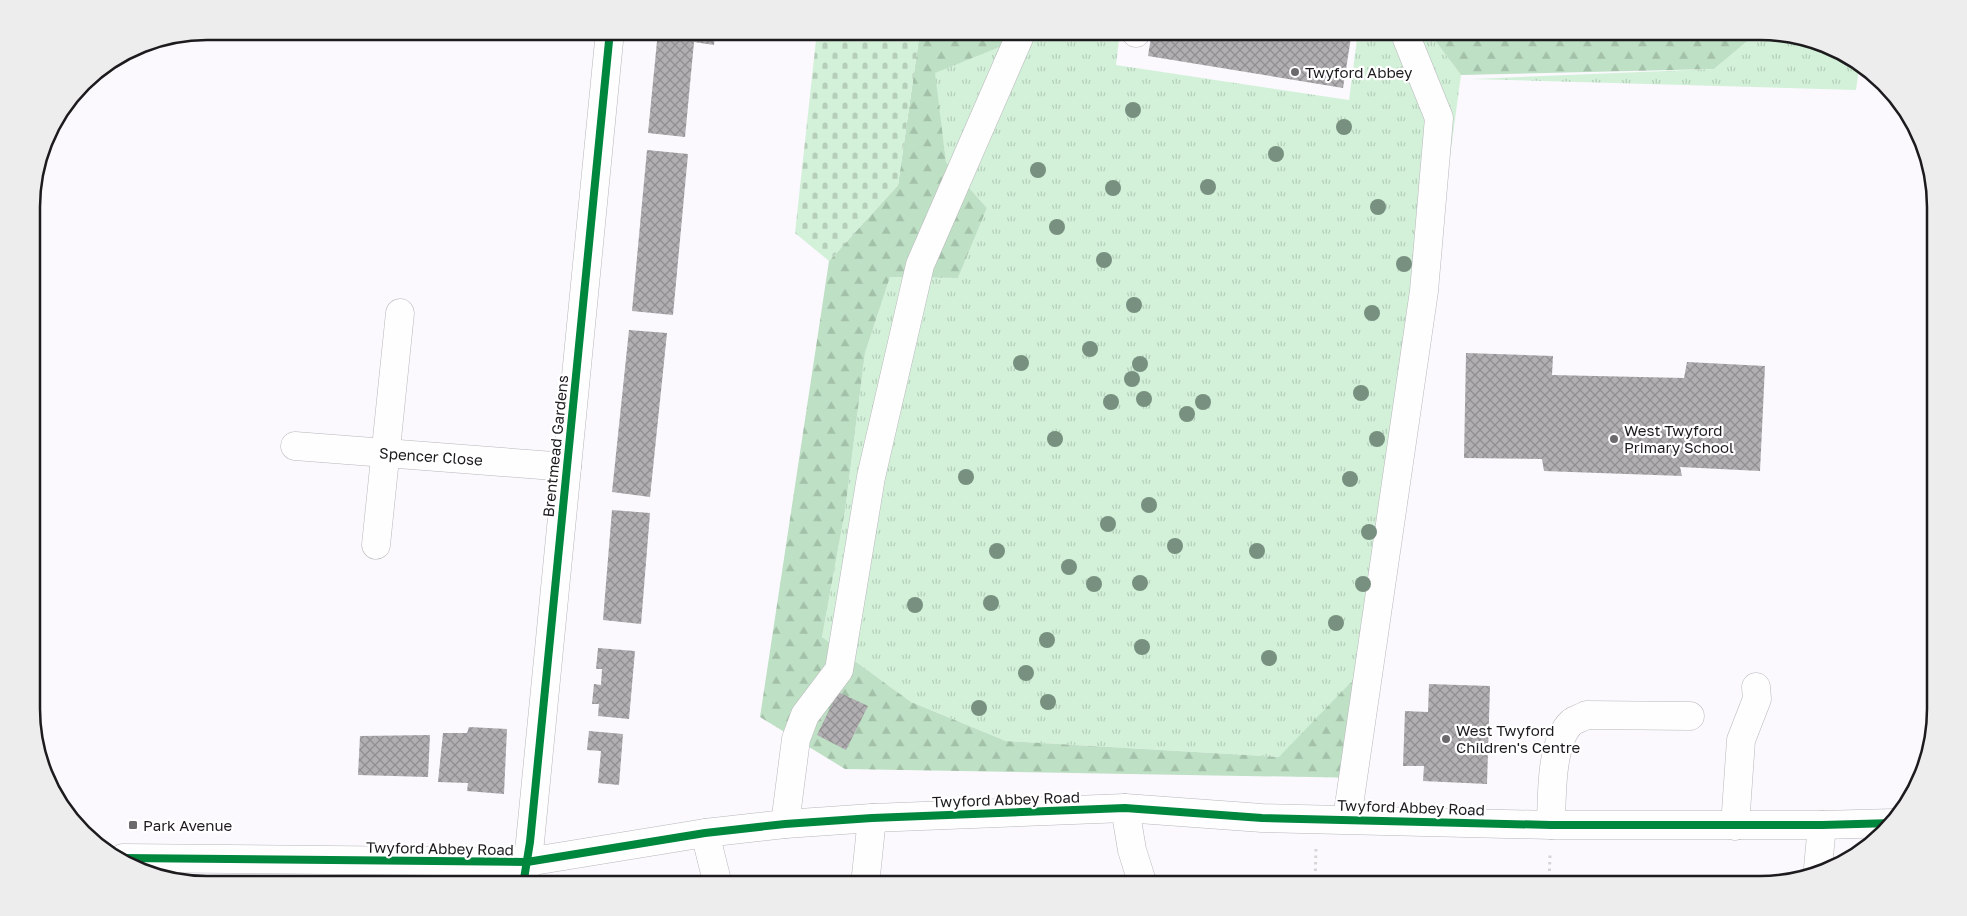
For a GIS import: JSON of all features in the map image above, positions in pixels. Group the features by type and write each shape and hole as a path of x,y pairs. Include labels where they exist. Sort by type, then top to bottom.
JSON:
{"street":[{"name":"Brentmead Gardens","path":"525,873 609,40"},
{"path":"785,824 796,739 805,715 839,670 871,477 920,265 1018,40"},
{"path":"1347,819 1424,291 1439,118 1407,40"},
{"path":"376,545 400,313"},
{"name":"Spencer Close","path":"295,446 567,467"},
{"path":"1735,826 1741,740 1757,699 1756,687"},
{"path":"1552,825 1555,766 1560,743 1572,723 1586,716 1690,716"},
{"path":"1125,808 1132,850 1140,876"},
{"name":"Twyford Abbey Road","path":"133,858 525,873 705,832 872,818 1125,808 1262,818 1552,825 1881,824"},
{"path":"866,876 872,818"},
{"path":"1818,865 1822,825"},
{"path":"705,832 716,876"}],"green space":[{"path":"816,40 919,40 898,185 829,261 795,233"},
{"path":"919,40 1007,40 1005,45 935,73 946,162 987,208 958,278 890,277 865,353 845,511 822,637 911,702 1006,741 1279,757 1350,683 1381,671 1366,778 845,769 760,717 829,261 898,185"},
{"path":"1007,40 1119,40 1116,65 1349,100 1357,40 1435,40 1461,75 1381,671 1350,683 1280,757 1006,741 911,702 822,637 845,511 865,353 890,277 958,278 987,208 946,162 934,73 1005,45"},
{"path":"1435,40 1749,40 1714,69 1461,75"},
{"path":"1749,40 1760,40 1782,41 1814,49 1843,62 1858,73 1856,90 1472,79 1714,69"}],"building":[{"path":"657,40 714,40 714,45 694,42 685,137 648,133"},
{"name":"Twyford Abbey","path":"1151,40 1351,40 1343,88 1148,56"},
{"path":"647,150 688,154 673,315 632,311"},
{"path":"629,330 667,333 650,497 612,492"},
{"path":"1466,353 1553,356 1552,375 1684,378 1687,362 1765,366 1760,471 1680,467 1682,476 1544,471 1542,459 1464,458"},
{"path":"612,510 650,513 641,624 603,620"},
{"path":"598,648 635,651 629,719 598,716 599,704 592,704 594,684 601,685 602,669 596,669"},
{"name":"West Twyford Children's Centre","path":"1429,684 1490,686 1487,784 1423,781 1424,766 1403,766 1405,711 1428,712"},
{"path":"838,692 868,706 846,750 817,735"},
{"path":"469,727 507,729 504,794 467,791 468,783 438,782 443,733 467,733"},
{"path":"589,731 623,734 619,785 598,783 601,751 587,750"},
{"path":"430,735 428,777 358,775 360,736"}],"cycle path":[{"path":"524,876 530,842 609,40"},
{"path":"133,858 527,862 705,833 785,824 872,818 1125,808 1262,818 1551,825 1882,823"}],"place":[{"name":"Twyford Abbey","path":"1295,72"},
{"name":"West Twyford Primary School","path":"1614,439"},
{"name":"West Twyford Children's Centre","path":"1446,739"},
{"name":"Park Avenue","path":"133,825"}]}
